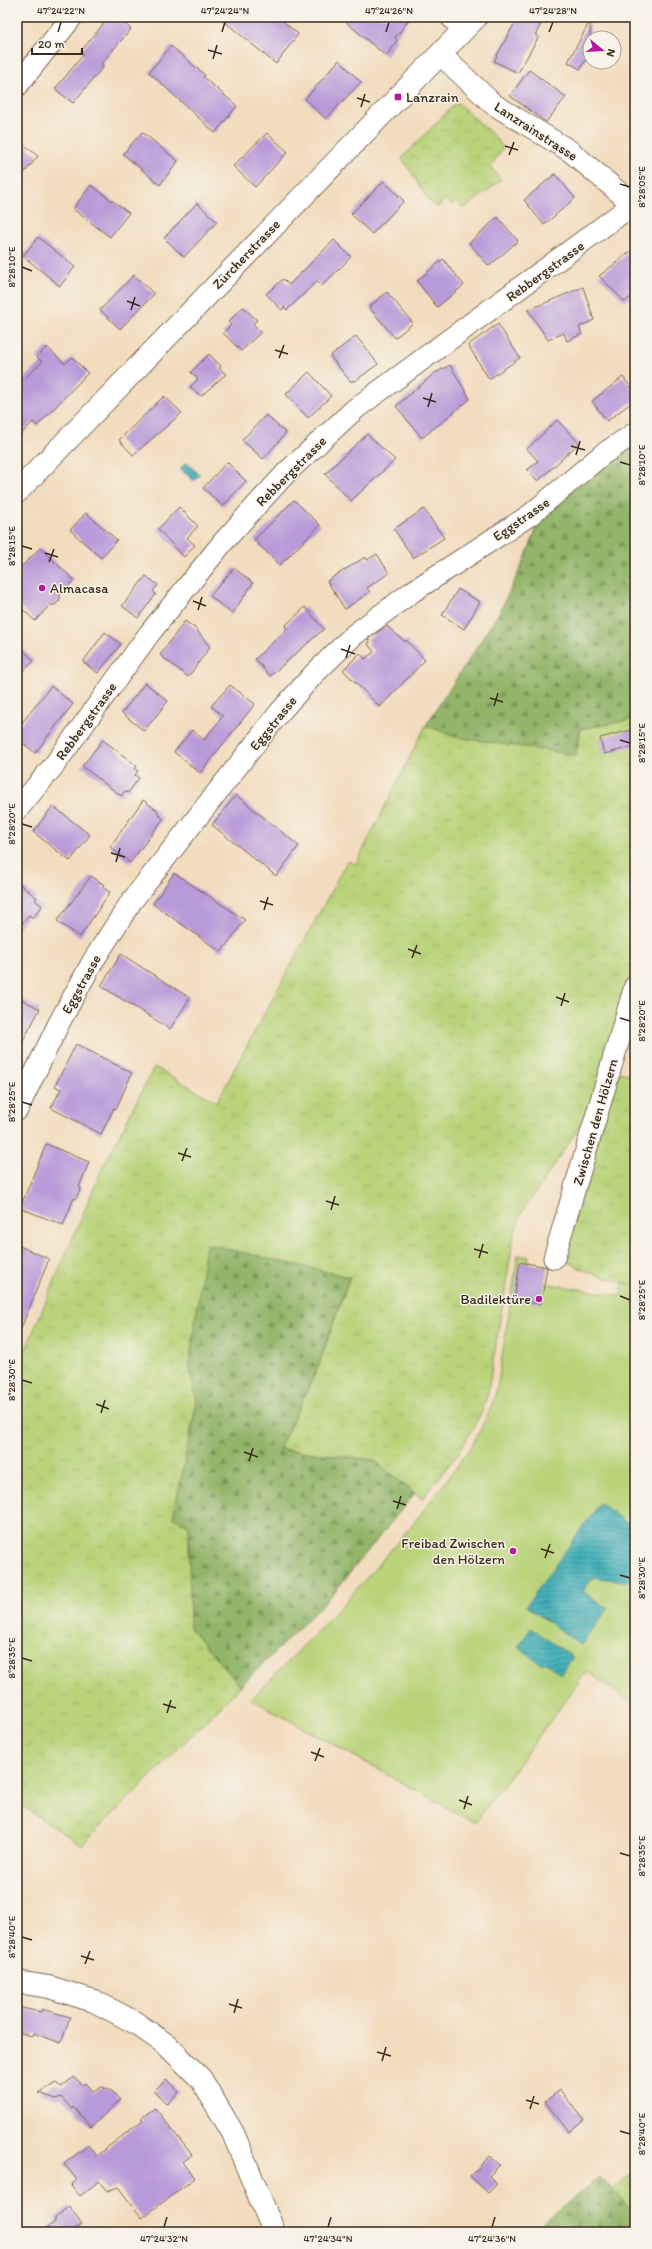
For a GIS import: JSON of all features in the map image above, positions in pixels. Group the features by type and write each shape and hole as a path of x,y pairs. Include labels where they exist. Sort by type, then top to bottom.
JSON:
{"main road":[{"name":"Zürcherstrasse","path":"17,492 440,54 463,21"},
{"path":"17,1982 49,1987 94,2001 134,2022 167,2045 201,2079 233,2133 274,2232"}],"street":[{"path":"17,86 72,17"},
{"name":"Lanzrainstrasse","path":"440,54 494,104 570,151 634,204"},
{"name":"Rebbergstrasse","path":"17,810 55,764 149,634 224,542 286,473 355,409 634,204"},
{"name":"Eggstrasse","path":"17,1110 70,1003 93,961 131,902 280,712 314,674 355,634 412,592 530,515 603,454 635,434"},
{"name":"Zwischen den Hölzern","path":"554,1258 635,986"}],"green space":[{"path":"457,102 494,136 503,147 491,167 501,180 464,209 456,201 452,205 445,199 438,207 429,201 402,158"},
{"path":"635,443 635,719 580,729 576,755 455,737 426,725 499,613 524,561 536,530 548,509"},
{"path":"635,719 635,964 591,1114 588,1114 521,1214 514,1235 488,1392 482,1412 459,1452 422,1499 374,1460 279,1449 317,1370 350,1277 206,1245 197,1402 173,1517 189,1525 190,1628 241,1686 82,1845 17,1803 17,1370 101,1171 154,1067 217,1102 347,861 356,864 426,725 455,737 576,754 581,729"},
{"path":"617,1072 635,1075 635,1285 584,1270 575,1266 564,1255"},
{"path":"206,1244 349,1277 317,1369 279,1449 374,1460 415,1493 331,1596 241,1686 190,1628 189,1525 173,1518 197,1402 189,1366"},
{"name":"Freibad Zwischen den Hölzern","path":"518,1255 529,1257 528,1264 547,1267 544,1283 621,1296 623,1283 635,1285 635,1694 630,1702 587,1671 475,1823 251,1699 321,1628 388,1554 430,1502 469,1449 492,1406 497,1389"},
{"path":"635,2170 635,2215 612,2191"},
{"path":"600,2176 635,2215 635,2232 532,2232"}],"water":[{"path":"186,462 200,475 194,481 180,469"},
{"path":"600,1503 631,1526 635,1521 635,1583 594,1577 583,1591 608,1609 581,1645 526,1606"},
{"path":"531,1628 573,1657 561,1674 544,1662 542,1665 518,1647"}],"building":[{"path":"109,17 116,17 131,29 101,64 104,66 73,103 55,89 84,54 81,51"},
{"path":"219,17 278,17 298,34 276,64"},
{"path":"340,17 411,17 395,38 397,40 386,56"},
{"path":"518,17 545,17 535,35 539,36 518,73 494,61"},
{"path":"590,21 590,30 585,30"},
{"path":"582,36 582,66 580,69 568,62"},
{"path":"171,46 205,75 203,77 237,106 215,133 149,72"},
{"path":"339,60 361,82 326,119 305,99"},
{"path":"529,70 566,97 546,122 510,96"},
{"path":"142,132 178,161 160,185 123,154"},
{"path":"267,133 288,152 255,187 233,166"},
{"path":"17,139 38,156 17,182"},
{"path":"555,174 575,198 544,225 524,200"},
{"path":"384,181 404,201 372,234 351,214"},
{"path":"91,185 129,213 110,237 73,209"},
{"path":"197,203 217,222 184,257 164,238"},
{"path":"498,217 518,241 489,266 469,243"},
{"path":"38,237 75,267 60,286 23,256"},
{"path":"334,240 351,257 322,286 317,281 287,310 284,307 282,310 266,294 283,279 289,285"},
{"path":"635,248 635,294 625,302 599,276"},
{"path":"443,259 464,285 437,307 417,281"},
{"path":"134,275 154,294 120,329 100,310"},
{"path":"583,287 594,320 579,327 582,334 567,341 564,333 548,340 528,310"},
{"path":"387,292 413,323 395,338 369,307"},
{"path":"243,307 257,320 253,324 261,332 241,351 223,333 231,325 228,322"},
{"path":"498,324 520,358 489,379 468,345"},
{"path":"356,336 378,364 355,381 350,381 330,356"},
{"path":"47,347 65,364 72,357 88,373 37,426 33,422 17,438 17,386 42,362 37,357"},
{"path":"209,354 221,366 219,368 226,374 201,396 190,387 198,379 191,372"},
{"path":"450,365 470,399 422,438 396,406 435,373"},
{"path":"309,372 331,396 308,418 286,394"},
{"path":"623,377 635,393 635,400 607,421 592,401"},
{"path":"164,396 182,413 133,455 119,440"},
{"path":"266,415 286,433 263,459 242,440"},
{"path":"557,420 579,443 538,481 527,470 538,461 527,449"},
{"path":"367,434 395,460 351,501 325,474"},
{"path":"227,462 246,481 223,506 203,488"},
{"path":"294,500 320,525 280,565 254,540"},
{"path":"179,507 198,526 187,538 195,545 184,557 158,529"},
{"path":"424,509 444,538 413,558 394,529"},
{"path":"86,513 117,540 101,558 70,530"},
{"name":"Almacasa","path":"40,548 74,580 60,595 60,600 55,605 50,605 35,621 17,604 17,571"},
{"path":"377,554 389,573 367,588 370,592 345,609 327,581 365,557 367,560"},
{"path":"234,568 253,583 232,614 210,596"},
{"path":"146,576 158,585 153,591 156,594 138,618 122,606"},
{"path":"458,589 480,602 464,629 442,615"},
{"path":"305,607 324,629 270,676 255,659 287,629 285,626"},
{"path":"185,621 196,629 210,647 188,677 160,655"},
{"path":"387,626 405,642 406,640 425,660 380,707 343,670 360,653 365,659 374,652 368,644 370,642 368,639"},
{"path":"105,632 121,644 98,673 83,662"},
{"path":"17,643 34,661 17,677"},
{"path":"145,683 168,701 144,731 122,713"},
{"path":"230,685 255,704 200,773 174,752 192,730 204,740 223,716 211,706"},
{"path":"51,686 73,704 35,753 17,738 17,729"},
{"path":"635,729 635,746 604,754 600,738"},
{"path":"103,740 137,766 135,769 138,771 135,775 139,778 128,793 125,791 121,796 82,766"},
{"path":"236,795 299,846 276,876 212,825"},
{"path":"143,800 158,811 157,813 163,819 130,863 110,847"},
{"path":"53,806 90,835 70,861 33,832"},
{"path":"174,873 245,920 221,952 153,904"},
{"path":"91,876 104,885 102,887 110,892 80,937 57,921"},
{"path":"17,882 37,898 35,900 42,906 33,918 29,915 17,930"},
{"path":"121,954 190,998 170,1029 101,986"},
{"path":"17,997 40,1009 17,1052"},
{"path":"76,1044 132,1073 116,1109 114,1108 101,1134 51,1108 61,1089 55,1086"},
{"path":"46,1144 89,1162 79,1187 81,1188 76,1199 74,1198 63,1225 20,1208"},
{"path":"17,1245 49,1259 18,1336 17,1336"},
{"path":"520,1262 547,1267 541,1304 514,1300"},
{"path":"17,2007 41,2012 42,2009 70,2017 61,2043 33,2033 32,2036 17,2032"},
{"path":"74,2077 83,2085 85,2083 93,2092 102,2087 112,2091 120,2100 91,2127 73,2107 72,2109 61,2097 56,2099 39,2093 56,2083 61,2087"},
{"path":"166,2079 179,2092 167,2104 154,2091"},
{"path":"559,2090 584,2119 569,2132 545,2102"},
{"path":"155,2108 192,2155 183,2162 195,2178 142,2218 118,2187 107,2191 99,2181 80,2196 71,2185 77,2180 64,2164 88,2145 96,2156 143,2120 141,2118"},
{"path":"490,2156 500,2165 489,2176 497,2184 488,2193 470,2176"},
{"path":"69,2206 82,2224 71,2232 41,2232 55,2222 55,2218"}],"place":[{"name":"Lanzrain","path":"398,97"},
{"name":"Almacasa","path":"42,588"},
{"name":"Badilektüre","path":"539,1299"},
{"name":"Freibad Zwischen den Hölzern","path":"513,1551"}]}
